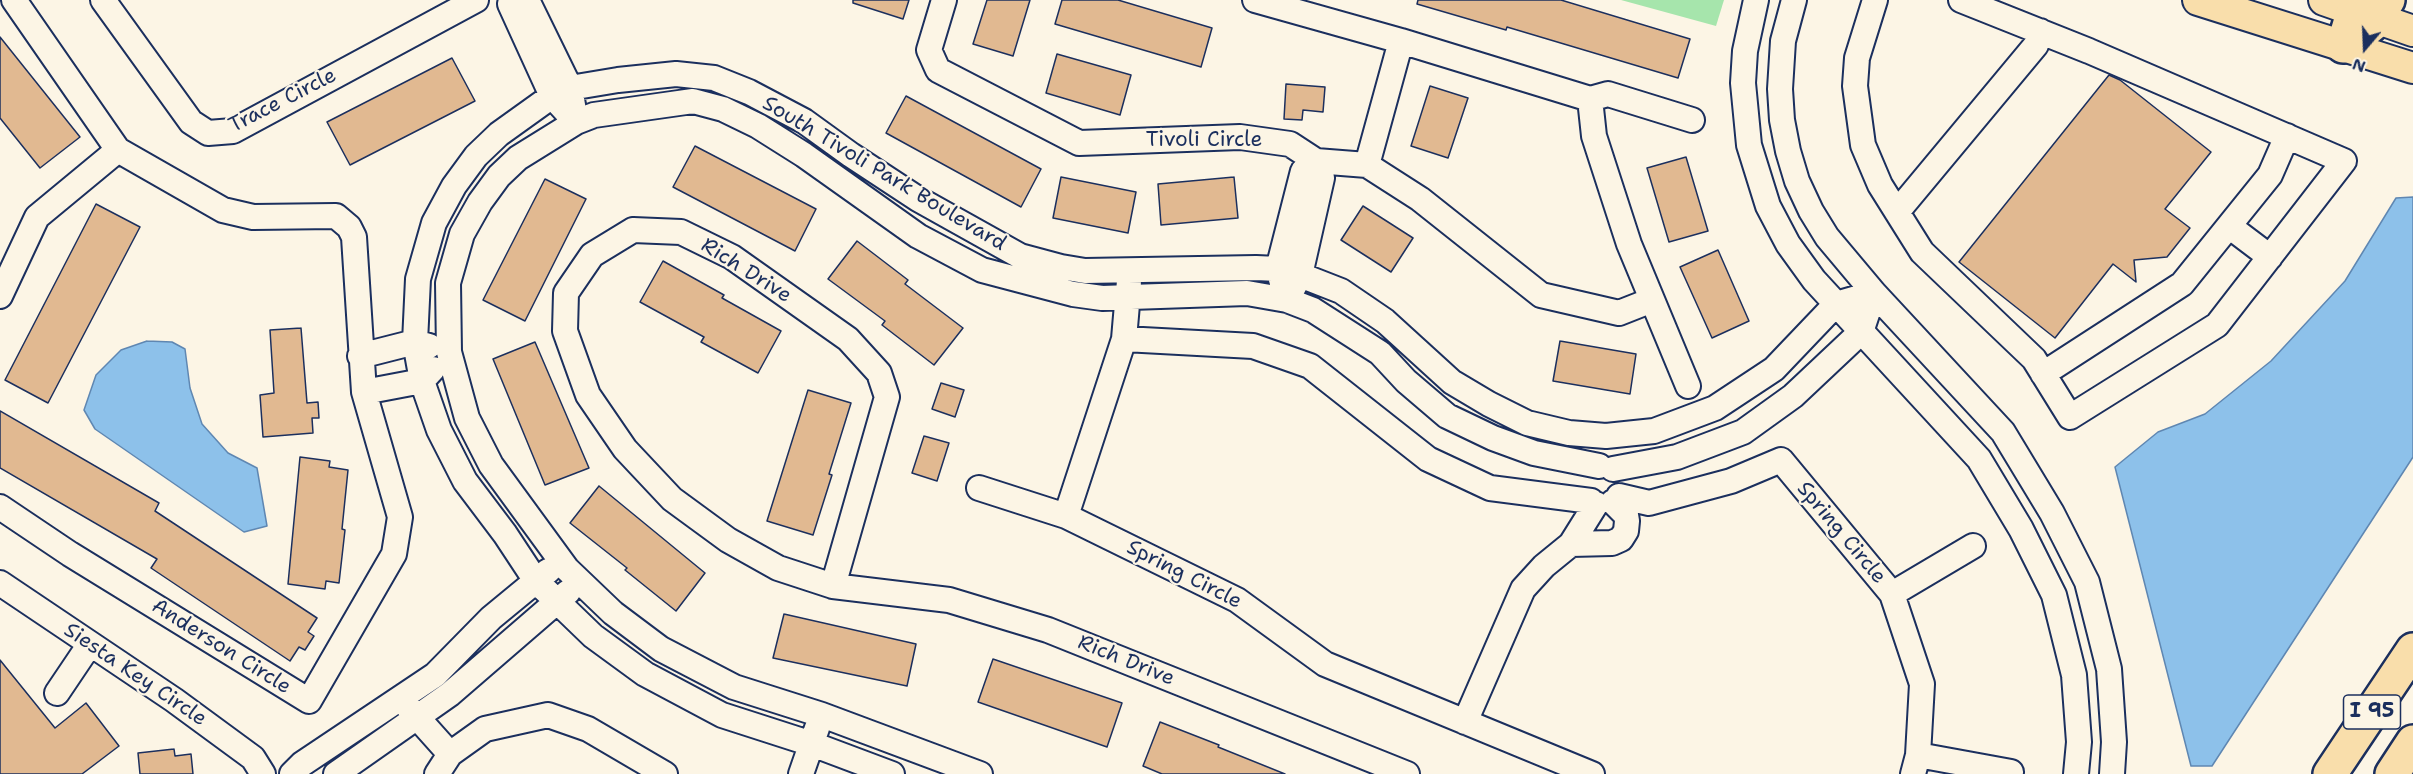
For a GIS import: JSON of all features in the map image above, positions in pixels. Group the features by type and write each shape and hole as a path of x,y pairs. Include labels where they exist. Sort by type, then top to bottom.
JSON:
{"highway":[{"path":"2343,46 2357,37 2360,6"},
{"name":"I 95","path":"2330,774 2413,650"},
{"path":"2355,774 2413,687"},
{"path":"2392,774 2413,742"}],"main road":[{"path":"2198,0 2413,68"},
{"path":"2360,6 2413,31"}],"street":[{"name":"Anderson Circle","path":"0,507 70,554 309,701 394,554 400,517 364,392 354,237 349,227 336,216 253,217 223,210 118,150 14,0"},
{"name":"Trace Circle","path":"103,0 191,122 208,133 233,131 476,0"},
{"path":"511,0 510,4 576,122"},
{"path":"527,0 561,92"},
{"name":"Tivoli Circle","path":"944,0 929,50 938,70 1079,143 1240,137 1290,144 1316,161 1367,165 1420,198 1541,295 1619,313 1652,300"},
{"path":"1255,0 1401,41 1590,99 1608,94 1692,120"},
{"path":"1756,0 1745,51 1743,83 1746,127 1757,176 1768,206 1788,244 1814,280 1978,459 2021,529 2054,595 2073,675 2079,742 2076,774"},
{"path":"1794,0 1783,41 1780,73 1782,120 1797,181 1811,211 1827,237 1874,293 2003,432 2052,513 2087,582 2109,669 2114,742 2112,774"},
{"path":"1875,0 1857,58 1854,86 1863,145 1880,185 1922,252 2034,359 2070,417 2217,326 2344,161 2040,31 1961,0"},
{"path":"1897,213 2036,45 2040,31"},
{"path":"1367,165 1401,41"},
{"name":"South Tivoli Park Boulevard","path":"561,92 618,80 676,74 714,78 749,92 804,121 918,199 1020,256 1085,271 1130,268 1289,272 1341,291 1385,321 1452,382 1489,404 1527,423 1569,432 1606,436 1654,430 1715,408 1774,369 1836,304"},
{"path":"561,92 499,134 476,156 454,186 434,223 418,279 415,342 422,381 439,430 465,481 505,534 536,581 593,636 645,674 722,715 812,744 892,774"},
{"path":"1590,99 1594,136 1629,244 1688,386"},
{"name":"South Tivoli Park Boulevard","path":"980,774 822,715 734,687 661,648 613,613 561,560 491,465 467,418 449,352 448,284 462,234 480,202 499,176 518,158 576,122 594,115 693,101 723,109 758,126 804,155 918,236 982,270 1073,294 1102,298 1247,293 1287,300 1313,310 1380,353 1406,381 1447,416 1493,438 1534,453 1606,467 1677,457 1743,432 1792,396 1861,333 1874,293"},
{"path":"2043,374 2182,284 2270,175 2287,136"},
{"path":"0,296 37,217 118,150"},
{"path":"1287,300 1303,171 1316,161"},
{"path":"2229,226 2270,257"},
{"name":"Rich Drive","path":"833,586 887,397 879,373 848,339 790,296 732,257 681,232 633,230 592,255 566,292 565,331 588,395 625,449 672,499 728,540 778,568 833,586 949,600 1048,630 1407,774"},
{"path":"1066,516 1124,339 1130,268"},
{"path":"1836,304 1874,293"},
{"name":"Spring Circle","path":"1124,339 1253,345 1310,366 1428,459 1490,488 1605,501 1649,503 1731,481 1781,460 1892,594 1922,684 1916,764"},
{"path":"360,356 415,342 449,352 422,381 364,392"},
{"path":"1606,436 1606,467"},
{"path":"1465,722 1523,589 1544,566 1571,544 1605,501 1622,483 1621,477 1606,467 1592,468 1584,478 1584,490 1605,501 1626,515 1626,531 1621,539 1612,543 1571,544"},
{"name":"Spring Circle","path":"979,488 1066,516 1238,600 1325,664 1592,774"},
{"path":"1892,594 1972,546"},
{"path":"292,774 302,764 435,675 491,618 561,560"},
{"path":"336,774 450,694 558,602 580,580"},
{"name":"Siesta Key Circle","path":"0,583 174,700 253,758 263,774"},
{"path":"57,693 90,644"},
{"path":"402,699 444,764 485,729 548,715 588,729 665,774"},
{"path":"801,774 822,715"},
{"path":"1916,764 2011,772"}],"green space":[{"path":"1621,0 1724,0 1716,26"}],"water":[{"path":"2413,197 2413,457 2212,766 2191,766 2115,467 2158,432 2205,414 2271,361 2345,281 2396,198"},
{"path":"147,341 172,342 185,349 190,388 202,424 228,453 257,468 267,526 244,532 95,429 84,410 96,375 121,350"}],"building":[{"path":"853,0 909,0 903,19 853,3"},
{"path":"987,0 1030,0 1013,56 973,44"},
{"path":"1062,0 1118,0 1212,28 1201,67 1055,24"},
{"path":"1418,0 1561,0 1690,39 1678,78 1507,27 1506,30 1417,4"},
{"path":"0,37 80,137 40,168 0,118"},
{"path":"1057,54 1131,75 1120,115 1046,93"},
{"path":"452,58 475,101 350,165 327,122"},
{"path":"2109,75 2120,80 2211,152 2165,209 2190,228 2167,257 2134,260 2136,282 2113,264 2055,338 1959,262"},
{"path":"1286,84 1325,87 1323,112 1303,110 1302,120 1284,119"},
{"path":"1430,86 1468,98 1448,158 1411,146"},
{"path":"906,96 1041,169 1021,207 886,133"},
{"path":"695,146 816,209 795,251 673,187"},
{"path":"1686,157 1708,231 1669,242 1647,168"},
{"path":"1061,177 1136,192 1128,233 1053,218"},
{"path":"1234,177 1238,218 1161,225 1158,184"},
{"path":"545,179 586,199 525,321 483,300"},
{"path":"96,204 140,227 48,403 5,380"},
{"path":"1363,206 1413,238 1391,272 1341,240"},
{"path":"857,241 908,280 905,284 963,328 934,365 882,325 885,321 828,279"},
{"path":"1718,250 1749,321 1712,338 1680,267"},
{"path":"663,261 724,295 722,298 781,331 758,373 701,342 704,337 640,302"},
{"path":"301,328 307,403 318,402 319,418 312,418 313,433 263,437 260,395 274,393 270,330"},
{"path":"1560,341 1636,354 1630,394 1553,381"},
{"path":"535,342 589,468 545,485 493,359"},
{"path":"941,383 964,390 955,417 932,409"},
{"path":"808,390 851,403 813,535 767,521"},
{"path":"0,411 159,503 155,511 317,618 308,632 314,636 305,650 299,647 290,661 151,568 157,559 0,468"},
{"path":"924,436 949,443 937,481 912,473"},
{"path":"300,457 330,461 329,467 348,470 339,583 326,581 325,589 288,584"},
{"path":"599,486 705,573 676,611 570,523"},
{"path":"784,614 916,644 907,686 773,658"},
{"path":"993,659 1122,703 1107,747 978,702"},
{"path":"0,660 55,728 86,703 119,746 82,774 0,774"},
{"path":"1160,722 1285,774 1162,774 1143,766"},
{"path":"174,749 175,756 191,754 193,774 140,774 138,753"}]}
